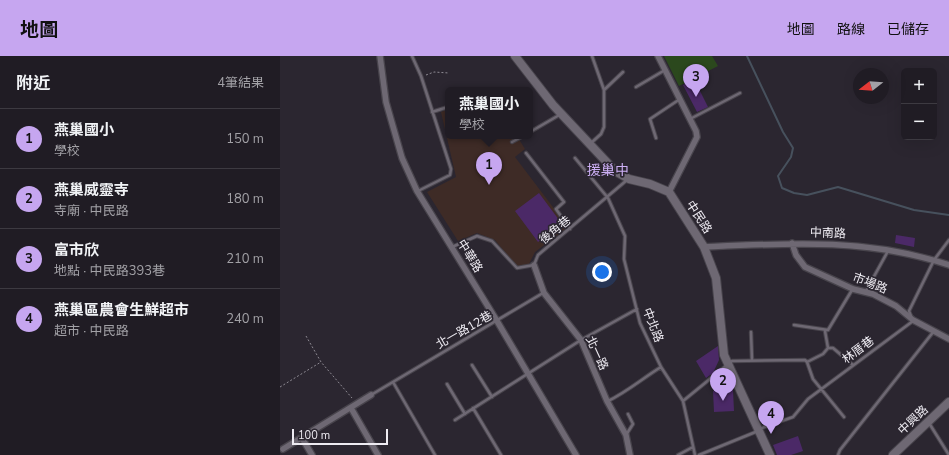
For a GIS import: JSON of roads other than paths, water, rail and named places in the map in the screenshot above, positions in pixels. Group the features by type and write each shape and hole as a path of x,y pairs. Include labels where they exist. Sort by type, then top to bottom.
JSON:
{"street":[{"name":"中華路","path":"380,56 386,102 402,158 417,191 497,321 576,455"},
{"path":"515,56 561,114 615,171 628,179 650,184 669,192 697,137 690,119 658,56"},
{"name":"中民路","path":"669,192 704,247 716,278 722,345 728,363 770,455"},
{"name":"中南路","path":"704,247 792,243 848,244 934,260 949,265"},
{"name":"市場路","path":"792,243 796,255 805,267 852,289 866,291 896,306 913,320 949,339"},
{"name":"北一路","path":"534,265 544,293 581,340 607,401 626,435 630,455"},
{"path":"283,449 357,405 371,395"},
{"name":"中興路","path":"893,455 949,402"},
{"path":"351,408 378,455"},
{"path":"302,438 312,455"}],"lane":[{"path":"412,56 421,76 451,169 450,175 417,191"},
{"path":"590,143 601,134 604,127 604,90 592,56"},
{"path":"636,87 665,70"},
{"path":"604,90 623,72"},
{"path":"690,119 740,93"},
{"path":"656,138 650,120 680,100"},
{"path":"432,112 445,108"},
{"path":"533,130 561,114"},
{"path":"512,142 518,139"},
{"path":"526,153 564,202 556,209 570,229"},
{"name":"中北路","path":"575,158 608,198 625,236 624,259 640,323 661,367 683,401 695,455"},
{"name":"後角巷","path":"534,265 538,255 608,198 628,179"},
{"path":"452,247 477,236 492,241 517,268 534,265"},
{"path":"913,320 909,311 934,260 949,240"},
{"path":"866,291 888,251"},
{"path":"794,324 825,331 830,328 852,289"},
{"name":"北一路12巷","path":"371,395 544,293"},
{"path":"455,420 581,340 637,309"},
{"name":"林厝巷","path":"699,455 793,417 808,399 913,320"},
{"path":"683,401 732,361 805,360 807,362 823,354 828,348 825,331"},
{"path":"838,455 840,450 868,413 934,331"},
{"path":"751,332 752,360"},
{"path":"828,348 833,348 853,365"},
{"path":"807,362 813,379 844,417"},
{"path":"472,365 492,397"},
{"path":"607,401 623,394 638,381 661,367"},
{"path":"393,382 435,455"},
{"path":"448,384 464,414"},
{"path":"473,408 501,455"},
{"path":"626,435 633,424 628,414"},
{"path":"928,422 949,455"},
{"path":"678,455 693,447"}],"waterway":[{"path":"747,56 783,132 793,148 791,157 778,176 782,188 794,193 807,195 838,187 914,210 949,215"}],"place":[{"name":"富市欣","path":"696,97"},
{"name":"燕巢國小","path":"489,185"},
{"name":"燕巢威靈寺","path":"723,401"},
{"name":"燕巢區農會生鮮超市","path":"771,434"}],"district":[{"name":"援巢中","path":"608,170"}]}
